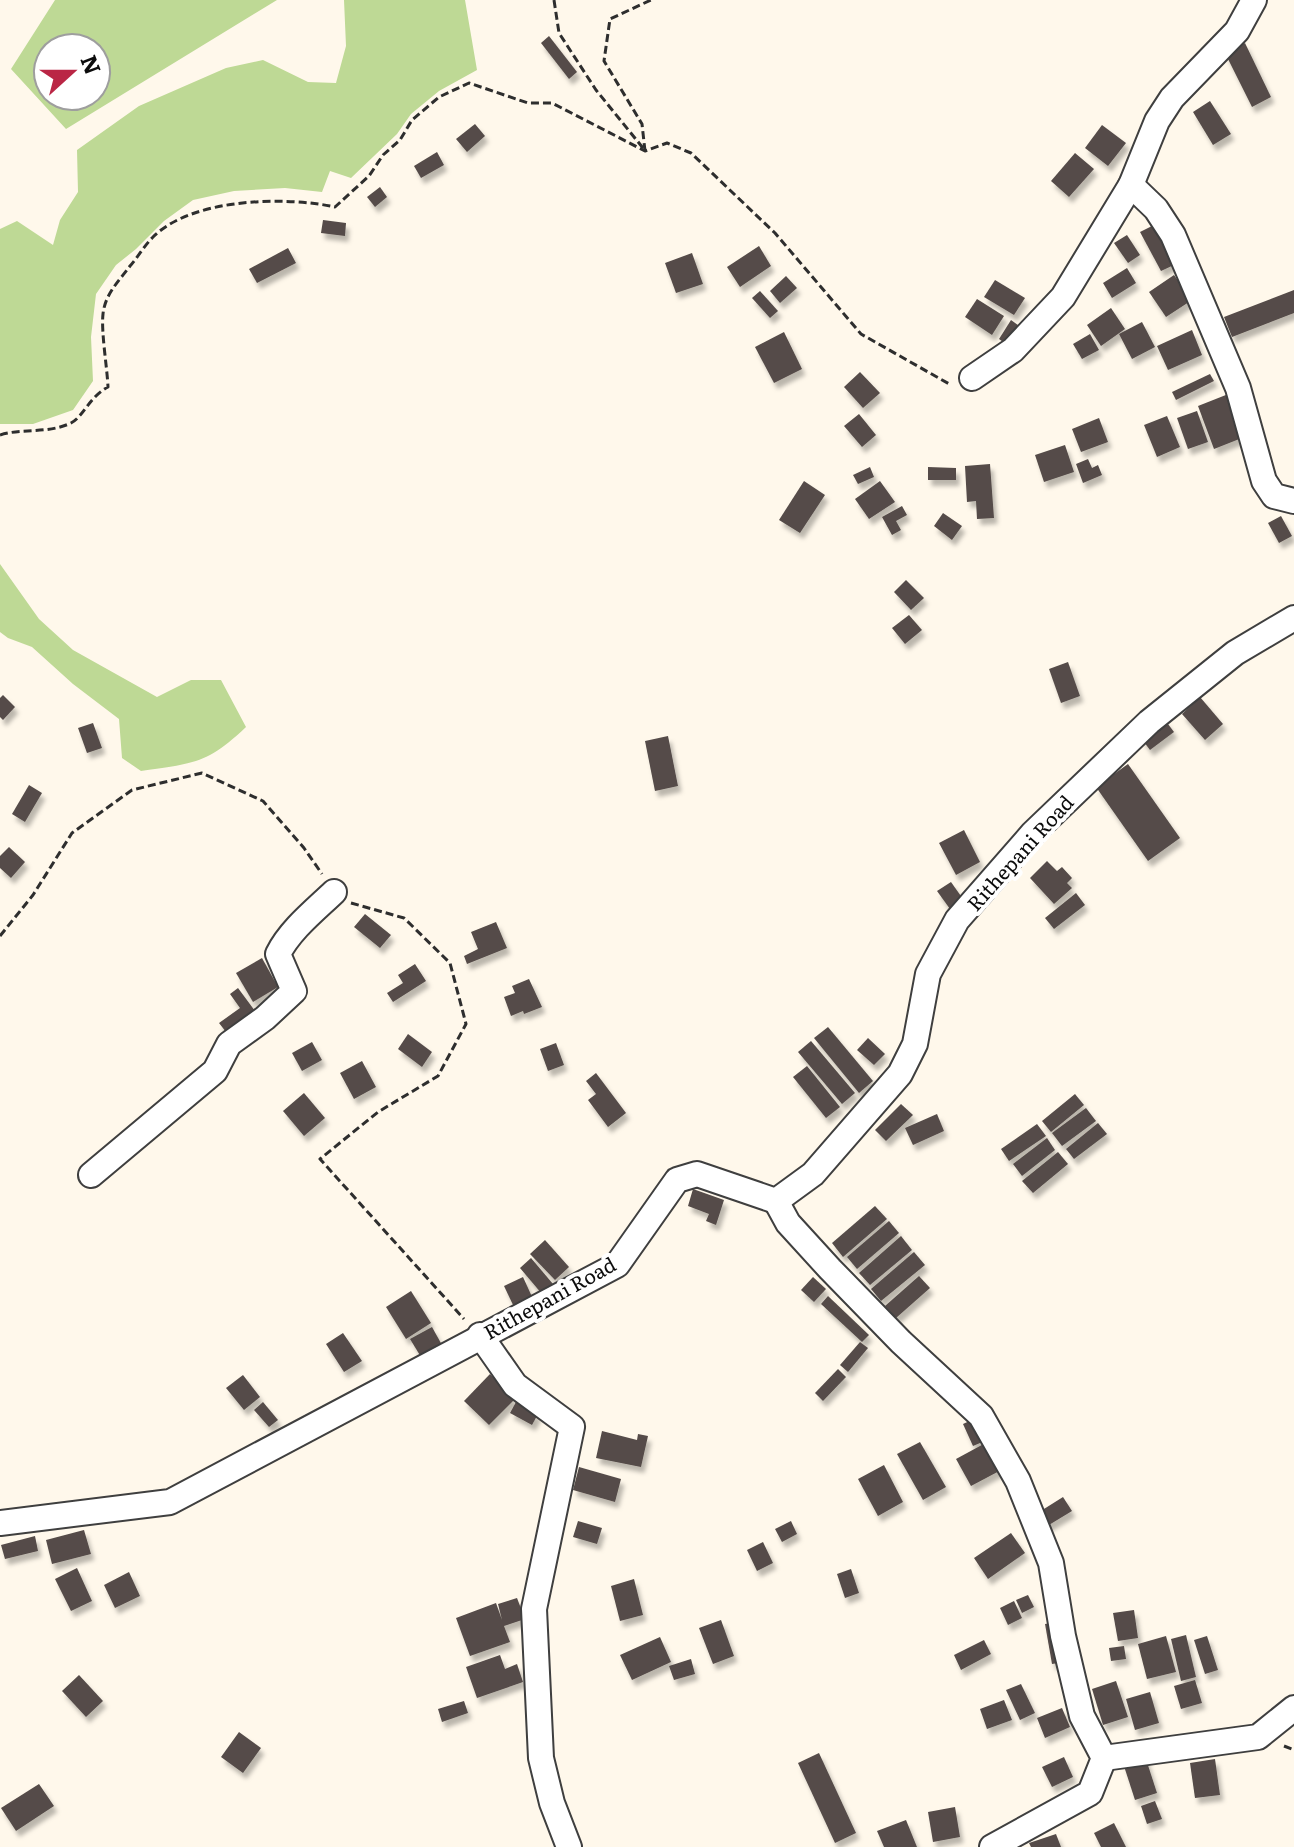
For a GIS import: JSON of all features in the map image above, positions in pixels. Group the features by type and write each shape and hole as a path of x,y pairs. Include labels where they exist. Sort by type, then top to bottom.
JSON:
{"street":[{"path":"972,378 1013,350 1063,297 1131,185 1157,121 1172,98 1237,31 1254,0"},
{"path":"1131,185 1156,209 1173,235 1238,388 1264,481 1274,496 1294,501"},
{"name":"Rithepani Road","path":"0,1523 170,1502 617,1265 677,1180 697,1174 776,1201 813,1174 900,1074 915,1044 928,974 957,920 1033,833 1149,722 1235,653 1294,618"},
{"path":"91,1175 215,1071 229,1044 265,1018 294,991 278,954 306,919 334,892"},
{"path":"776,1201 788,1223 830,1269 901,1342 981,1416 1018,1481 1051,1563 1063,1636 1082,1716 1104,1758 1090,1793 992,1847"},
{"path":"480,1335 515,1385 572,1427 534,1609 541,1758 552,1803 569,1847"},
{"path":"1104,1758 1258,1737 1294,1708"}],"path":[{"path":"554,0 559,33 596,90 645,151"},
{"path":"645,151 642,124 604,61 610,19 651,0"},
{"path":"0,435 43,431 73,422 95,394 108,387 103,314 109,293 154,236 201,210 221,206 260,201 309,201 335,207 369,176 383,155 400,140 412,120 439,97 469,83 528,103 552,103 645,151 667,143 691,153 775,233 861,334 951,385 972,378"}],"green space":[{"path":"55,0 277,0 112,101 112,32 35,32"},
{"path":"344,0 465,0 477,70 439,91 411,114 397,134 351,178 330,171 322,192 285,188 234,191 193,200 164,221 116,265 96,294 91,337 93,381 73,410 33,424 0,424 0,229 17,221 53,245 60,220 78,192 77,150 139,106 226,68 263,60 308,82 336,83 346,46"},
{"path":"32,36 32,92 11,69"},
{"path":"50,112 94,112 66,129"},
{"path":"0,564 39,619 73,650 157,697 191,680 221,680 246,727 209,756 141,771 122,758 119,719 32,647 0,632"}],"building":[{"path":"549,36 577,72 569,79 541,43"},
{"path":"1245,43 1271,97 1252,107 1225,53"},
{"path":"1210,101 1231,134 1213,145 1193,112"},
{"path":"475,124 485,136 467,152 456,139"},
{"path":"1102,125 1126,143 1108,166 1085,148"},
{"path":"437,152 444,165 421,178 414,166"},
{"path":"1075,153 1094,169 1069,197 1051,181"},
{"path":"380,187 387,197 375,207 367,197"},
{"path":"323,220 346,223 345,236 321,233"},
{"path":"1156,224 1176,264 1161,271 1140,232"},
{"path":"1127,235 1140,255 1128,263 1114,243"},
{"path":"759,246 771,266 740,287 727,267"},
{"path":"288,248 296,263 257,283 249,269"},
{"path":"692,253 703,284 676,293 665,263"},
{"path":"1127,268 1136,283 1112,298 1103,283"},
{"path":"1174,275 1192,300 1166,317 1149,292"},
{"path":"786,276 797,288 780,303 770,291"},
{"path":"995,280 1025,298 1014,315 984,297"},
{"path":"1294,290 1294,313 1232,337 1224,317"},
{"path":"760,291 778,311 770,318 752,298"},
{"path":"977,299 1004,316 992,335 965,317"},
{"path":"1111,308 1125,329 1101,346 1087,325"},
{"path":"1011,320 1022,328 1010,347 999,339"},
{"path":"1142,322 1155,347 1132,359 1119,334"},
{"path":"1192,330 1202,355 1168,370 1157,346"},
{"path":"784,332 802,369 774,383 755,347"},
{"path":"1090,334 1099,350 1082,359 1073,344"},
{"path":"860,372 880,393 863,408 844,387"},
{"path":"1210,374 1214,381 1176,400 1172,392"},
{"path":"1236,391 1252,434 1214,449 1198,406"},
{"path":"1197,411 1208,442 1188,449 1177,418"},
{"path":"859,414 876,435 862,447 844,426"},
{"path":"1167,416 1180,447 1157,457 1144,425"},
{"path":"1099,418 1108,442 1081,452 1072,429"},
{"path":"1065,445 1074,472 1044,482 1035,455"},
{"path":"1088,459 1092,468 1098,465 1102,475 1083,483 1076,464"},
{"path":"990,464 994,518 977,519 976,501 967,502 965,466"},
{"path":"870,467 874,477 858,484 853,475"},
{"path":"928,467 956,468 956,480 928,480"},
{"path":"804,481 825,495 800,533 779,520"},
{"path":"880,481 895,502 869,519 855,499"},
{"path":"902,506 907,515 896,521 901,530 892,535 882,517"},
{"path":"943,513 962,526 952,540 934,526"},
{"path":"1281,516 1292,536 1279,543 1268,523"},
{"path":"906,580 924,598 911,610 894,592"},
{"path":"909,615 922,630 905,644 892,628"},
{"path":"1068,662 1080,696 1061,703 1049,669"},
{"path":"3,695 15,707 3,720 0,717 0,698"},
{"path":"1200,697 1223,724 1205,740 1182,714"},
{"path":"1165,720 1174,732 1150,750 1141,738"},
{"path":"93,723 102,748 87,753 78,728"},
{"path":"668,736 678,786 655,791 645,741"},
{"path":"1128,764 1180,838 1148,861 1096,787"},
{"path":"29,785 42,793 25,822 12,814"},
{"path":"964,830 980,862 956,875 939,843"},
{"path":"9,847 25,862 11,878 0,868 0,856"},
{"path":"1047,861 1057,871 1062,867 1072,878 1067,883 1072,888 1054,904 1030,878"},
{"path":"951,882 963,899 950,909 937,891"},
{"path":"1076,893 1085,905 1054,929 1045,918"},
{"path":"365,914 391,935 380,948 354,927"},
{"path":"496,922 507,948 467,964 464,956 478,949 471,932"},
{"path":"262,958 278,987 253,1002 236,973"},
{"path":"415,964 426,981 393,1002 387,993 403,983 398,975"},
{"path":"529,979 542,1007 511,1016 504,997 515,993 512,986"},
{"path":"238,988 255,1011 226,1032 219,1023 240,1008 230,994"},
{"path":"828,1027 873,1081 859,1093 814,1038"},
{"path":"408,1034 432,1052 422,1067 398,1049"},
{"path":"868,1038 885,1054 874,1065 857,1050"},
{"path":"811,1041 855,1093 842,1104 798,1052"},
{"path":"312,1042 322,1060 302,1071 292,1053"},
{"path":"556,1043 564,1065 548,1071 540,1049"},
{"path":"362,1061 376,1087 354,1099 340,1073"},
{"path":"807,1066 840,1107 826,1118 793,1077"},
{"path":"596,1073 626,1113 608,1127 588,1100 596,1094 586,1081"},
{"path":"304,1093 325,1118 304,1136 283,1111"},
{"path":"1075,1094 1084,1105 1051,1132 1042,1121"},
{"path":"901,1104 913,1115 886,1141 875,1130"},
{"path":"1086,1108 1096,1121 1062,1146 1052,1133"},
{"path":"937,1114 944,1131 913,1145 905,1128"},
{"path":"1098,1123 1107,1134 1074,1159 1066,1149"},
{"path":"1037,1124 1046,1136 1009,1161 1001,1149"},
{"path":"1047,1138 1055,1150 1022,1176 1013,1164"},
{"path":"1058,1152 1068,1164 1033,1193 1022,1181"},
{"path":"693,1189 724,1200 716,1225 706,1221 709,1214 688,1206"},
{"path":"875,1206 887,1219 843,1257 832,1243"},
{"path":"889,1221 899,1233 857,1269 847,1257"},
{"path":"901,1236 912,1250 870,1285 859,1273"},
{"path":"545,1240 569,1267 555,1280 530,1254"},
{"path":"914,1252 925,1265 881,1301 871,1289"},
{"path":"531,1258 553,1284 542,1294 520,1268"},
{"path":"919,1276 930,1288 896,1318 885,1306"},
{"path":"523,1277 533,1299 514,1307 504,1286"},
{"path":"813,1277 826,1289 814,1302 801,1290"},
{"path":"411,1291 431,1323 406,1339 386,1307"},
{"path":"828,1296 869,1335 862,1342 821,1304"},
{"path":"432,1327 442,1345 421,1357 410,1339"},
{"path":"343,1333 362,1361 344,1372 326,1344"},
{"path":"860,1342 868,1348 848,1372 840,1365"},
{"path":"838,1369 846,1377 823,1401 815,1393"},
{"path":"490,1374 515,1399 489,1425 464,1401"},
{"path":"243,1375 260,1397 244,1410 226,1388"},
{"path":"263,1402 278,1420 269,1427 254,1410"},
{"path":"516,1402 538,1414 532,1425 510,1413"},
{"path":"978,1417 987,1440 973,1446 963,1424"},
{"path":"602,1431 637,1440 638,1434 648,1436 641,1467 596,1458"},
{"path":"991,1440 1005,1468 971,1486 956,1459"},
{"path":"920,1442 946,1487 923,1500 897,1454"},
{"path":"884,1465 903,1502 878,1516 858,1479"},
{"path":"579,1467 621,1479 615,1502 573,1490"},
{"path":"1063,1497 1072,1511 1044,1528 1036,1514"},
{"path":"578,1521 602,1528 597,1544 573,1537"},
{"path":"791,1521 797,1534 782,1542 775,1529"},
{"path":"84,1530 91,1554 52,1564 46,1540"},
{"path":"1011,1533 1025,1553 988,1579 974,1558"},
{"path":"35,1536 38,1551 5,1559 1,1545"},
{"path":"763,1542 773,1563 757,1571 747,1550"},
{"path":"77,1568 92,1601 71,1611 55,1579"},
{"path":"851,1569 859,1593 845,1598 837,1574"},
{"path":"129,1572 140,1596 115,1608 104,1585"},
{"path":"634,1579 643,1615 620,1621 611,1586"},
{"path":"1028,1595 1034,1607 1022,1613 1016,1600"},
{"path":"517,1598 525,1619 504,1626 510,1642 470,1656 456,1618 496,1603 502,1620 498,1604"},
{"path":"1014,1601 1022,1618 1008,1625 1000,1608"},
{"path":"1134,1610 1138,1638 1118,1641 1113,1613"},
{"path":"721,1620 734,1656 713,1664 699,1628"},
{"path":"1058,1622 1065,1662 1052,1664 1045,1624"},
{"path":"1186,1635 1196,1677 1181,1681 1171,1639"},
{"path":"1166,1636 1176,1672 1147,1679 1138,1644"},
{"path":"1207,1636 1218,1670 1205,1674 1194,1640"},
{"path":"660,1637 671,1662 632,1680 620,1655"},
{"path":"984,1640 991,1654 961,1670 954,1655"},
{"path":"1124,1646 1126,1659 1111,1661 1109,1648"},
{"path":"500,1655 505,1669 517,1664 523,1682 477,1698 466,1667"},
{"path":"691,1659 695,1674 674,1680 669,1666"},
{"path":"79,1675 103,1701 86,1717 62,1691"},
{"path":"1195,1680 1202,1703 1181,1709 1174,1686"},
{"path":"1116,1681 1128,1717 1103,1725 1092,1689"},
{"path":"1021,1684 1035,1713 1020,1720 1006,1690"},
{"path":"1150,1692 1159,1723 1135,1730 1126,1699"},
{"path":"1004,1700 1012,1720 987,1729 980,1709"},
{"path":"464,1701 468,1713 442,1722 438,1709"},
{"path":"1062,1708 1070,1727 1045,1738 1037,1718"},
{"path":"239,1732 261,1748 243,1773 221,1757"},
{"path":"819,1753 856,1833 835,1843 798,1763"},
{"path":"1145,1756 1157,1793 1135,1800 1123,1763"},
{"path":"1064,1757 1073,1777 1052,1787 1042,1767"},
{"path":"1215,1759 1220,1795 1195,1798 1190,1763"},
{"path":"39,1784 54,1806 16,1831 1,1808"},
{"path":"1155,1801 1162,1819 1147,1824 1141,1806"},
{"path":"955,1807 960,1837 933,1842 928,1812"},
{"path":"906,1820 917,1847 884,1847 877,1831"},
{"path":"1114,1823 1126,1847 1101,1847 1094,1833"},
{"path":"1056,1834 1061,1847 1031,1847 1029,1843"}]}
